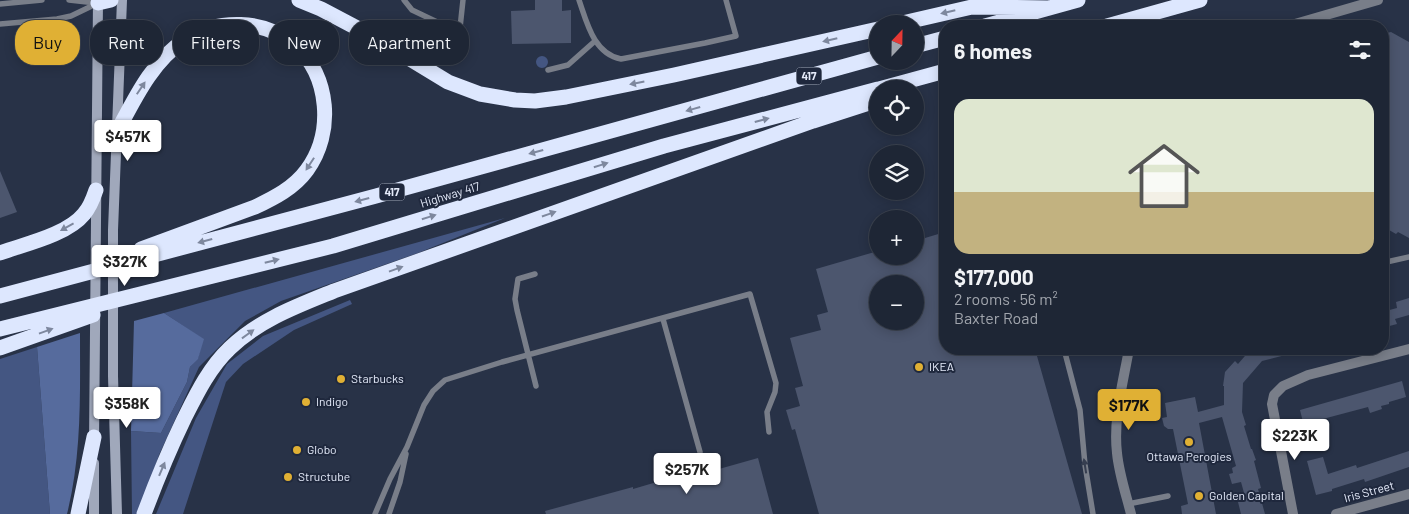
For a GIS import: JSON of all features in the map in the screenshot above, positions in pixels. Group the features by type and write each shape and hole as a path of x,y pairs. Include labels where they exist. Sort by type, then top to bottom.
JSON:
{"highway":[{"path":"298,0 321,9 374,37 448,82 480,94 515,100 536,101 558,98 656,79 869,31"},
{"path":"1006,20 1078,0"},
{"path":"1128,20 1200,0"},
{"path":"924,18 972,7 1048,8"},
{"path":"43,284 224,219 272,199 295,183 314,158 320,145 325,118 323,98 313,69 295,46 273,32 244,24 226,24 208,28 184,40 165,57 137,94 117,134"},
{"path":"924,44 939,40"},
{"name":"417","path":"0,296 376,196 869,59"},
{"name":"Highway 417","path":"912,80 939,73"},
{"path":"924,85 939,80"},
{"name":"Highway 417","path":"0,328 332,246 664,146 869,91"},
{"path":"144,514 170,449 206,377 230,348 248,333 271,319 292,308 343,288 813,121 869,103"},
{"path":"0,253 47,236 72,224 85,212 96,190"},
{"path":"0,348 191,281"},
{"path":"78,514 94,438"}],"main road":[{"path":"117,514 113,343 113,230 122,0"},
{"path":"94,514 96,148 102,1"}],"street":[{"path":"1309,20 1378,0"},
{"path":"1389,353 1409,348"},
{"path":"1128,355 1116,429 1117,453 1129,509"},
{"path":"1293,514 1272,404 1274,395 1283,386 1308,375 1383,355"},
{"name":"Iris Street","path":"1336,514 1409,494"}],"lane":[{"path":"0,4 42,0"},
{"path":"70,0 102,1"},
{"path":"404,0 412,10 456,32 460,28 464,0"},
{"path":"579,0 595,41 613,57 621,59 736,36 726,0"},
{"path":"0,24 71,16 102,1"},
{"path":"548,70 568,65 595,41"},
{"path":"1389,261 1409,257"},
{"path":"535,274 518,279 516,287 517,310 536,386"},
{"path":"375,514 390,479 407,447 428,397 445,380 457,375 750,294 776,382 775,392 767,412 769,432"},
{"path":"663,319 700,452"},
{"path":"1066,355 1080,410 1084,459 1094,514"},
{"path":"1121,396 1157,401"},
{"path":"389,514 400,482 407,447"},
{"path":"1129,509 1168,496"}],"shaded area":[{"path":"544,56 547,57 547,67 540,68 537,67 536,60 537,57"},
{"path":"505,218 418,253 281,301 245,321 199,367 159,455 139,514 132,514 131,431 161,433 187,382 190,367 198,358 203,339 164,313"},
{"path":"350,300 352,304 294,330 243,364 226,382 183,514 156,514 196,418 227,364 263,336"},
{"path":"164,313 204,339 198,359 190,367 187,382 161,433 131,431 134,321"},
{"path":"80,333 78,447 72,492 67,514 50,514 37,347"},
{"path":"37,347 50,514 0,514 0,359"}],"building":[{"path":"535,0 562,0 562,11 571,10 571,43 512,44 511,11 535,10"},
{"path":"1389,32 1409,42 1409,238 1389,230"},
{"path":"0,171 17,212 0,218"},
{"name":"IKEA","path":"939,234 939,355 1037,355 1082,514 819,514 795,429 792,430 786,410 800,406 795,388 803,386 790,338 821,330 817,315 828,312 816,269 869,254 869,265 924,265 924,238"},
{"path":"1409,298 1409,315 1395,319 1397,324 1389,326 1389,310 1397,308 1396,302"},
{"path":"1246,355 1285,355 1262,361 1243,383 1242,412 1246,425 1244,426 1256,460 1254,461 1261,488 1258,489 1265,514 1241,514 1238,502 1246,500 1241,482 1232,484 1229,474 1233,473 1232,468 1236,466 1222,417 1199,423 1216,514 1182,514 1181,506 1188,504 1173,429 1168,429 1164,426 1162,418 1167,417 1165,403 1195,397 1198,412 1224,405 1223,386 1225,372 1235,361 1238,364"},
{"path":"1402,381 1406,397 1389,402 1389,404 1381,406 1382,409 1370,413 1368,407 1319,420 1323,434 1307,438 1300,410"},
{"path":"1409,451 1409,467 1365,482 1364,479 1316,495 1307,461 1323,457 1328,474 1356,465 1357,468"},
{"path":"758,458 773,514 546,514 545,511 633,487 633,489 667,479 671,481 686,477 686,474 718,466 719,469"}],"place":[{"name":"IKEA","path":"919,367"},
{"name":"Starbucks","path":"341,379"},
{"name":"Indigo","path":"306,402"},
{"name":"Ottawa Perogies","path":"1189,442"},
{"name":"Globo","path":"297,450"},
{"name":"Structube","path":"288,477"},
{"name":"Golden Capital","path":"1199,496"}]}
